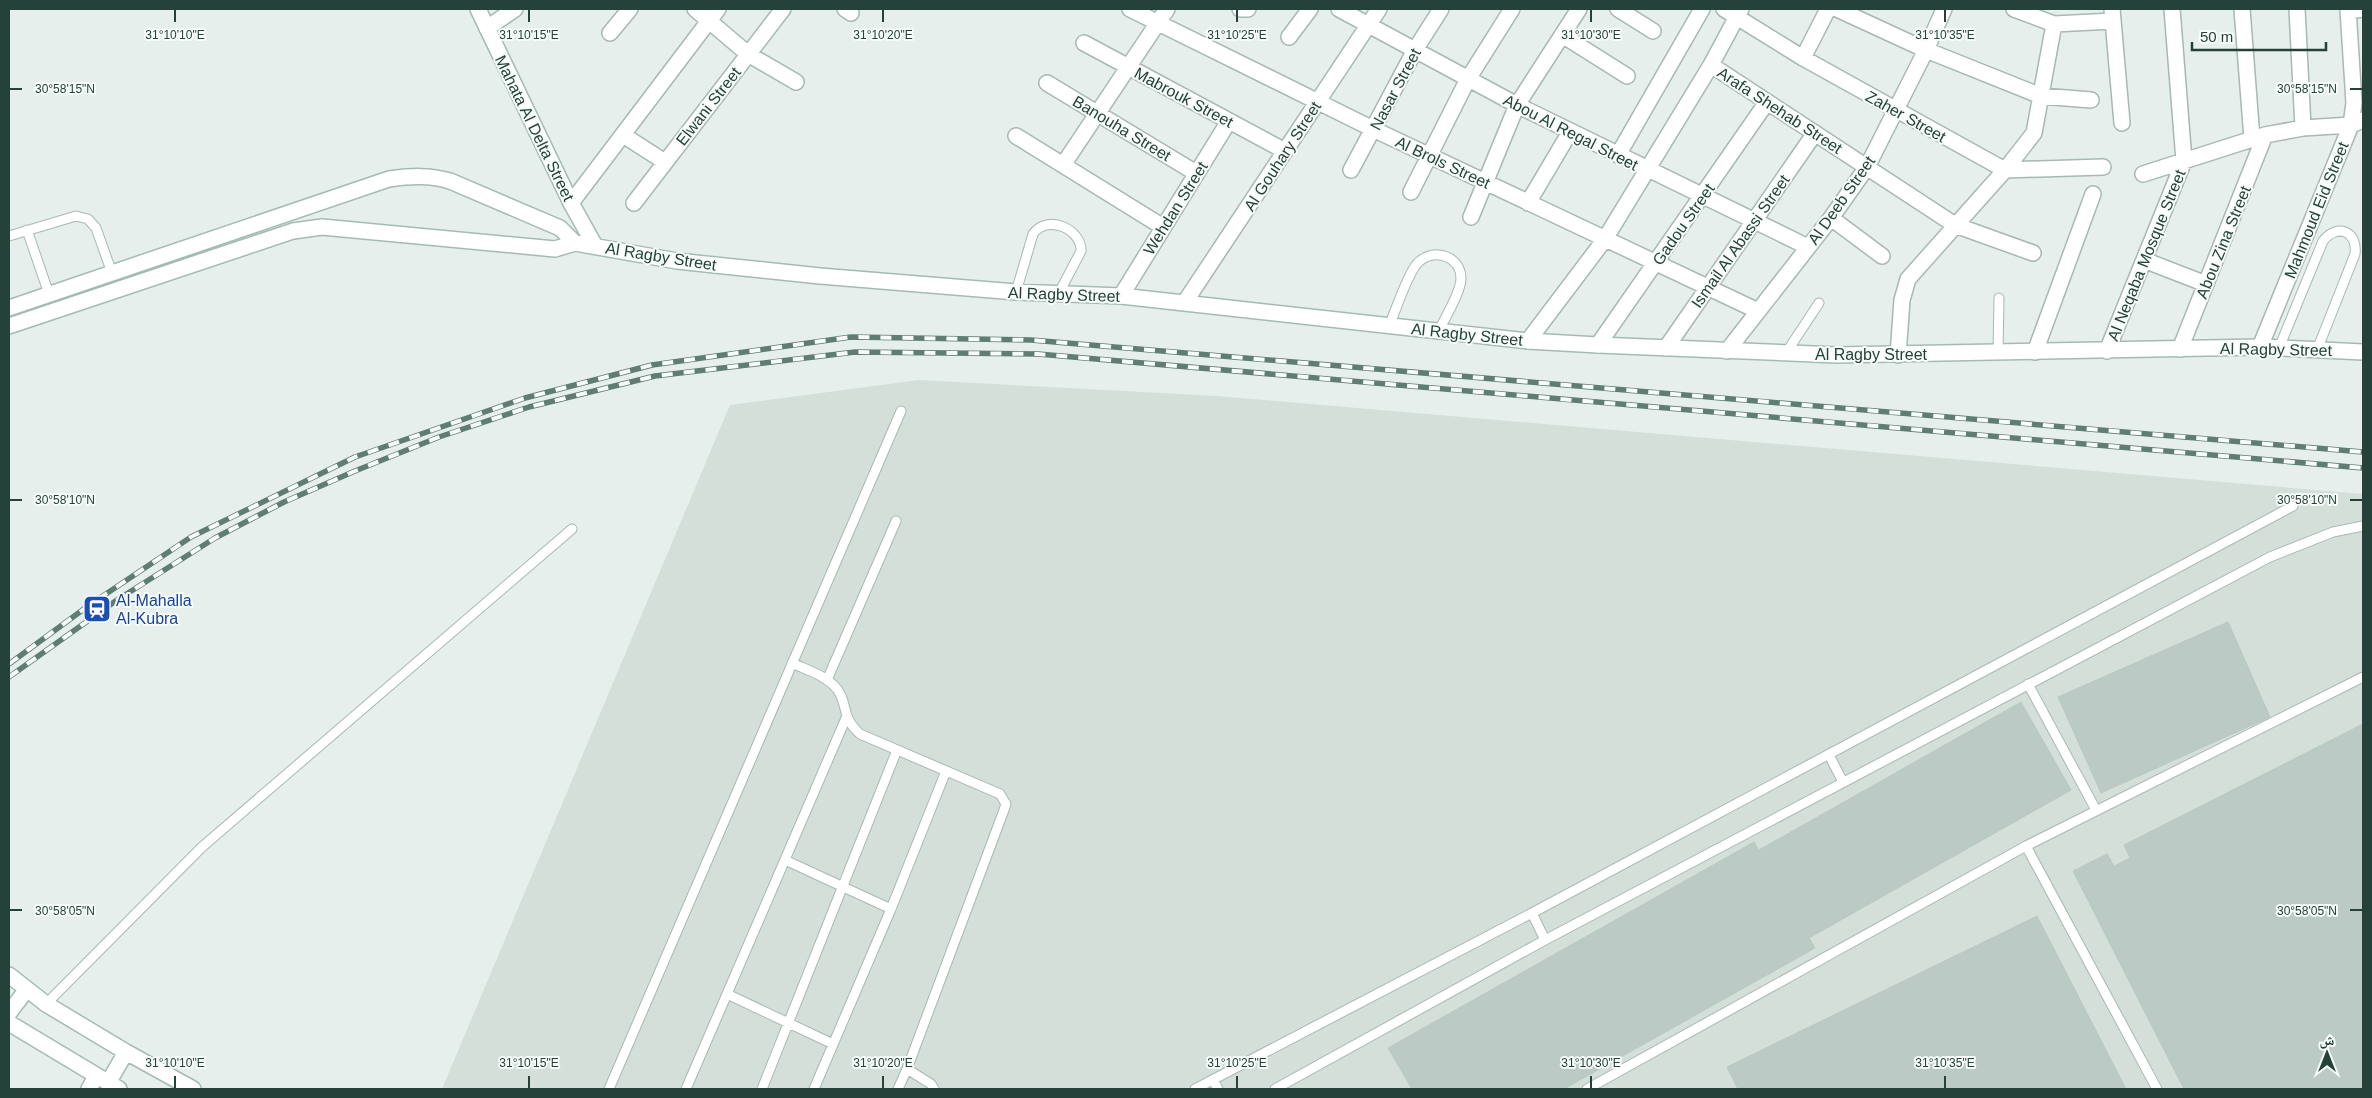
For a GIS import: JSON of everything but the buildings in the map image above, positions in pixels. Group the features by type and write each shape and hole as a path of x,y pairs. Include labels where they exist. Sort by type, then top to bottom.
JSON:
{"street":[{"name":"Mahata Al Delta Street","path":"478,9 571,203 595,246"},
{"path":"487,28 516,9"},
{"path":"610,33 630,9"},
{"path":"695,9 714,15 748,54 796,82"},
{"name":"Elwani Street","path":"634,203 783,9"},
{"name":"Al Brols Street","path":"1130,9 1429,156 1758,311"},
{"path":"1063,164 1167,9"},
{"path":"1240,9 1248,9"},
{"path":"1289,37 1310,9"},
{"name":"Abou Al Regal Street","path":"1339,9 1570,132 1808,247"},
{"name":"Al Gouhary Street","path":"1185,302 1378,9"},
{"name":"Nasar Street","path":"1351,170 1415,50 1441,9"},
{"path":"1410,192 1468,79 1512,9"},
{"path":"1471,217 1517,105 1580,9"},
{"path":"1618,9 1653,30"},
{"path":"1618,155 1702,9"},
{"path":"1803,58 1828,9"},
{"path":"1837,9 1926,50 2041,96 2091,100"},
{"name":"Al Deeb Street","path":"1727,351 1831,218 1867,168 1926,50 1944,9"},
{"path":"2014,9 2054,24 2112,15 2122,123"},
{"name":"Al Neqaba Mosque Street","path":"2107,351 2184,161 2172,9"},
{"path":"2242,9 2259,137"},
{"path":"2296,9 2303,128"},
{"path":"2348,10 2363,9"},
{"name":"Mahmoud Eid Street","path":"2260,347 2357,123 2348,10"},
{"path":"1528,341 1605,239 1711,65 1734,11"},
{"name":"Zaher Street","path":"1734,11 1803,58 2005,170"},
{"path":"571,203 714,15"},
{"path":"1898,355 1902,300 1908,279 2005,170 2034,133 2054,24"},
{"path":"1562,35 1627,76"},
{"name":"Mabrouk Street","path":"1084,43 1285,151"},
{"name":"Arafa Shehab Street","path":"1711,65 1955,225 2033,253"},
{"name":"Banouha Street","path":"1047,83 1196,173"},
{"name":"Gadou Street","path":"1598,345 1767,102"},
{"name":"Wehdan Street","path":"1120,296 1229,121"},
{"path":"2143,174 2259,137 2303,128 2357,123"},
{"path":"1528,203 1570,132"},
{"name":"Ismail Al Abassi Street","path":"1666,348 1815,133"},
{"path":"623,135 665,162"},
{"path":"1016,136 1163,227"},
{"name":"Abou Zina Street","path":"2180,349 2206,284 2259,137"},
{"path":"2005,170 2103,167"},
{"path":"9,308 389,179 431,176 450,181 560,228 575,243 555,249 322,227 293,231 9,326"},
{"path":"2034,352 2093,194"},
{"path":"322,227 326,200"},
{"path":"1831,218 1882,256"},
{"name":"Al Ragby Street","path":"575,243 678,261 801,274 1016,292 1120,296 1528,341 1727,351 1898,355 2260,347 2363,352"},
{"path":"2144,260 2206,284"},
{"path":"9,975 46,1004 192,1089"},
{"path":"9,1013 28,989"},
{"path":"9,1024 103,1084 126,1052"}],"lane":[{"path":"9,236 76,216 88,219 96,228 112,273"},
{"path":"1016,292 1033,234 1038,227 1046,223 1055,224 1078,237 1081,244 1081,252 1059,294"},
{"path":"28,230 49,294"},
{"path":"2279,348 2323,241 2328,234 2336,231 2345,232 2352,237 2356,246 2355,254 2317,350"},
{"path":"1389,326 1415,266 1424,257 1438,254 1452,259 1460,270 1460,285 1438,331"},
{"path":"1998,353 1999,298"},
{"path":"1786,353 1819,303"},
{"path":"609,1089 901,410"},
{"path":"1195,1089 1532,913 2293,506"},
{"path":"827,680 896,521"},
{"path":"1274,1089 1545,940 2270,557 2333,532 2363,526"},
{"path":"46,1004 202,847 572,528"},
{"path":"792,663 827,680 840,695 846,718 860,734 1000,794 1006,804 898,1089"},
{"path":"1587,1089 2026,846 2363,677"},
{"path":"2028,684 2096,810"},
{"path":"689,1088 727,994 846,718"},
{"path":"762,1089 897,750"},
{"path":"1829,755 1844,782"},
{"path":"814,1089 892,909 946,771"},
{"path":"2026,846 2157,1089"},
{"path":"785,860 892,909"},
{"path":"1532,913 1545,940"},
{"path":"727,994 833,1044"},
{"path":"906,1069 931,1084 934,1089"},
{"path":"1213,1080 1218,1089"}],"shaded area":[{"path":"919,380 1217,396 2363,494 2363,1089 442,1089 730,405"}],"railway":[{"path":"9,664 88,606 191,537 355,457 525,398 652,365 851,337 1031,340 2363,452"},
{"path":"9,677 117,600 215,538 284,502 439,437 529,407 655,376 855,352 1038,354 2363,468"}],"place":[{"name":"Al-Mahalla Al-Kubra","path":"97,609"}]}
